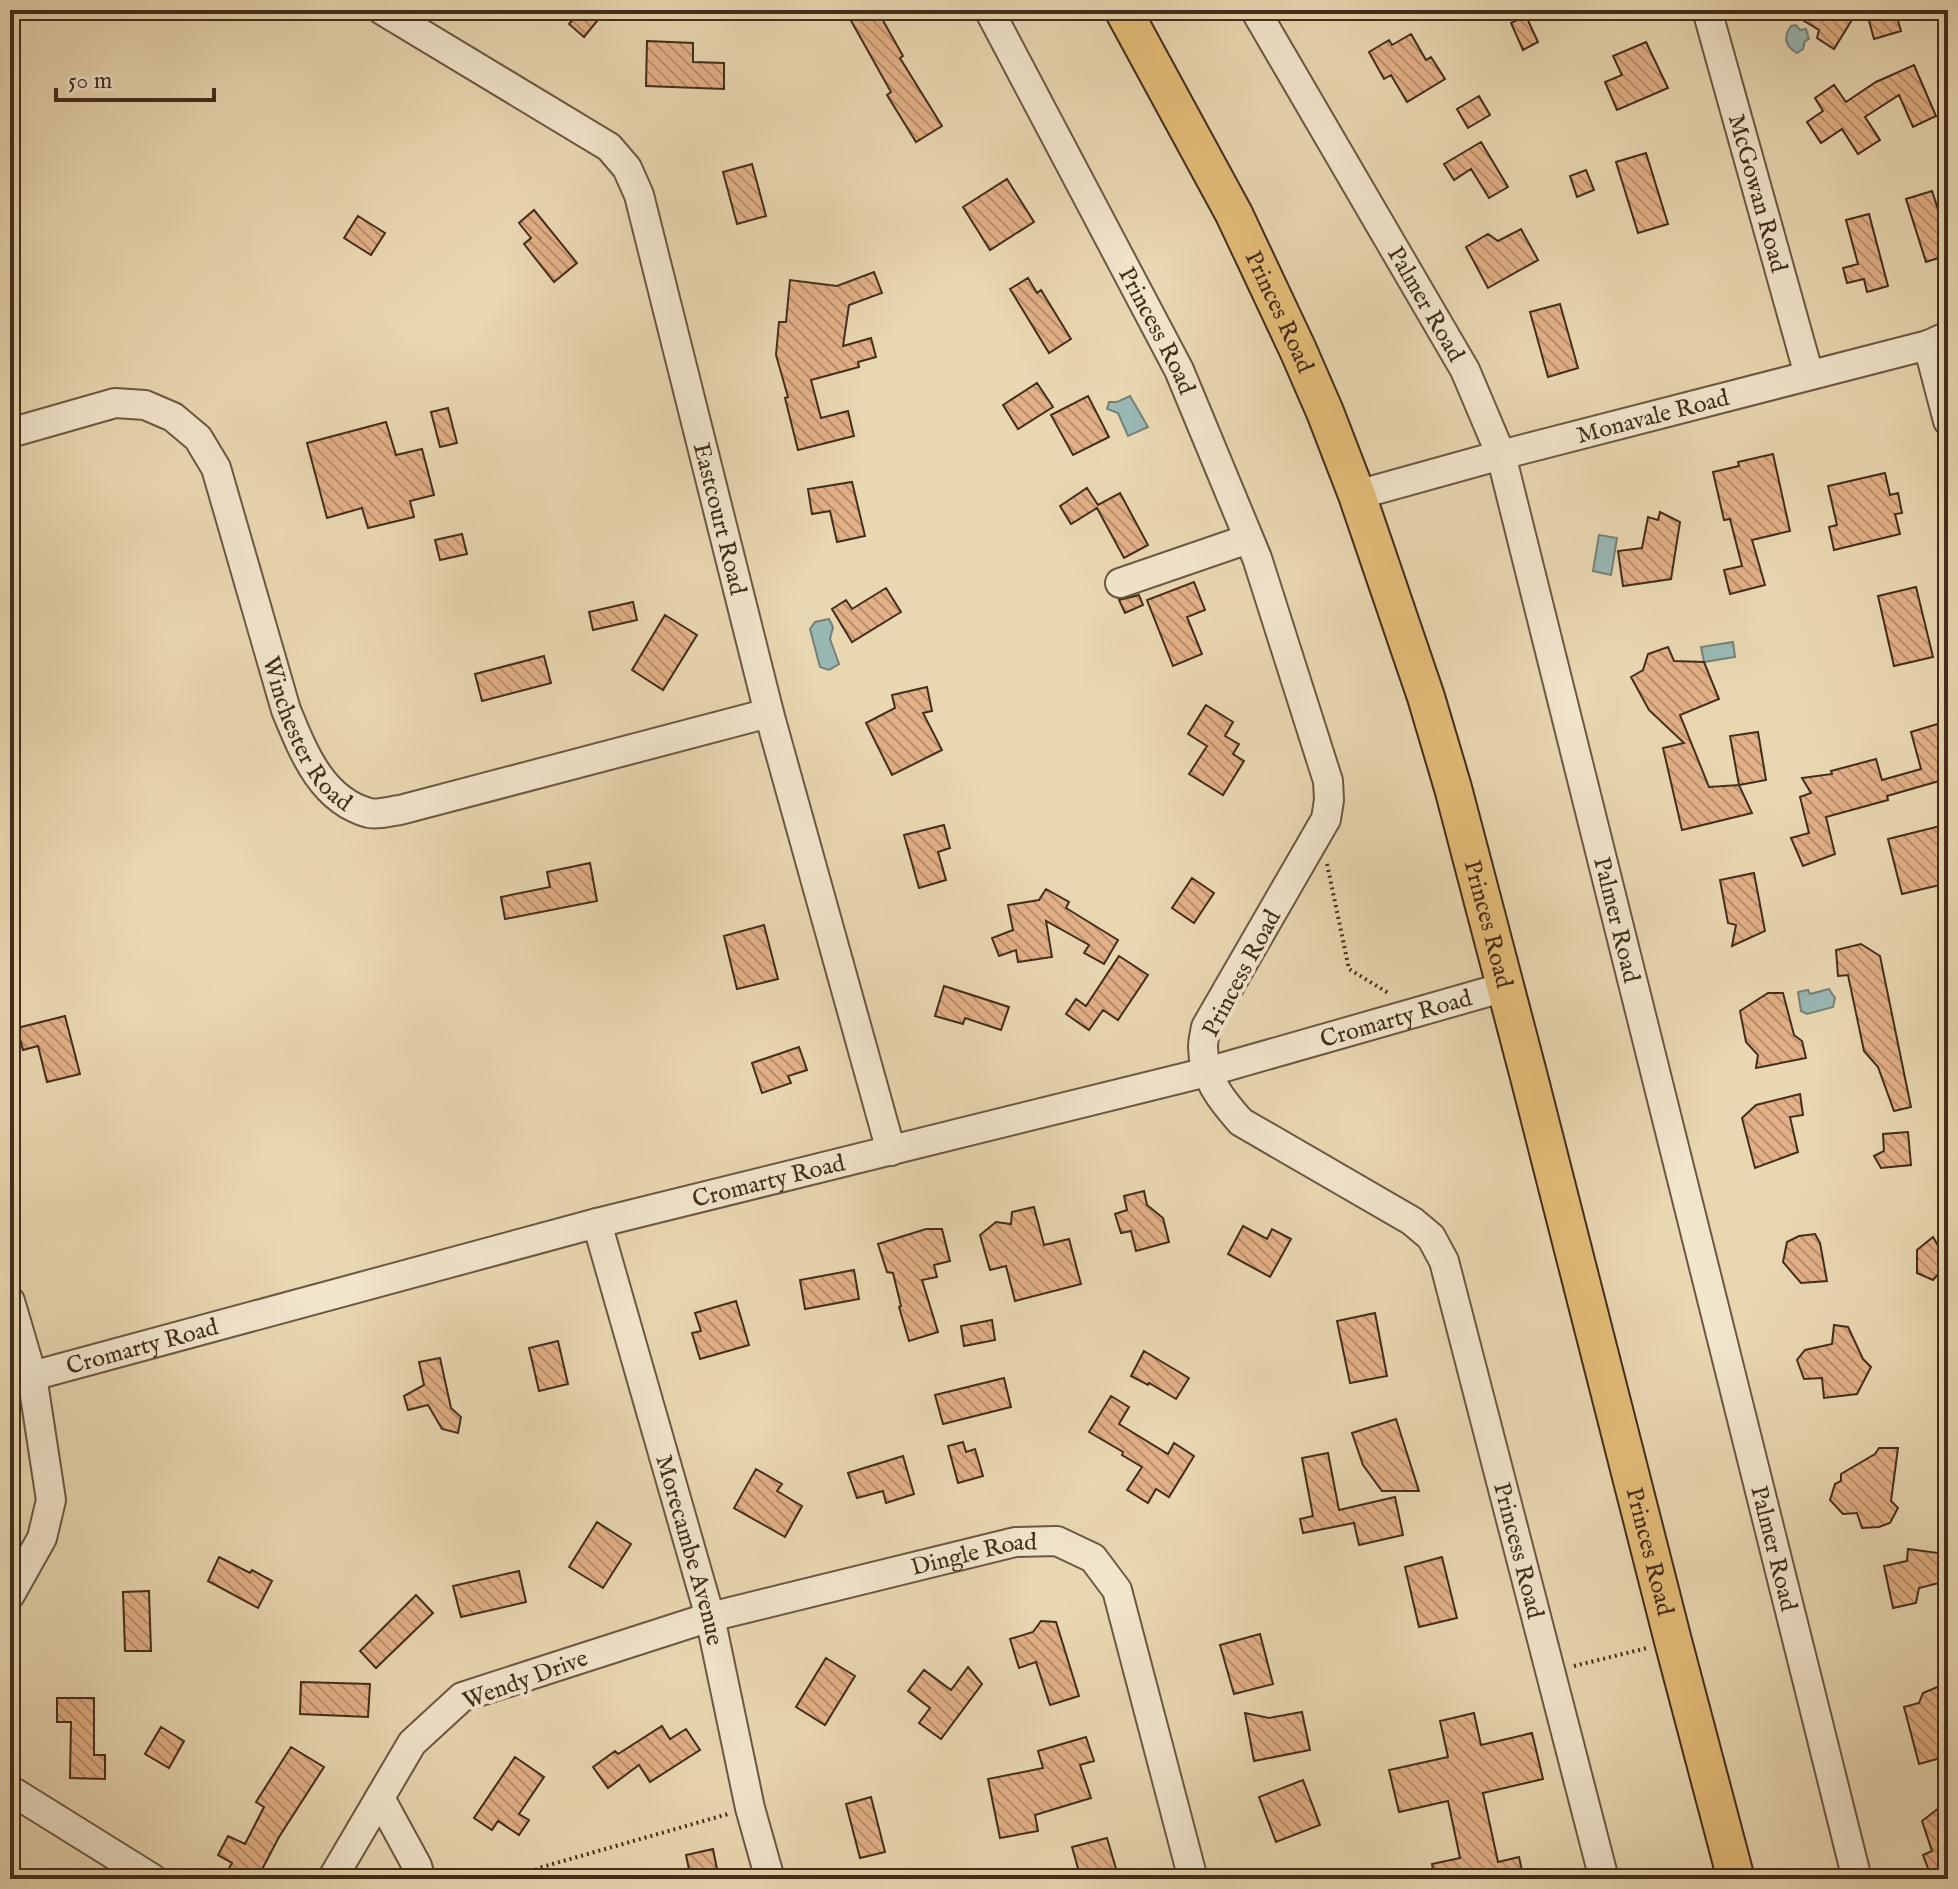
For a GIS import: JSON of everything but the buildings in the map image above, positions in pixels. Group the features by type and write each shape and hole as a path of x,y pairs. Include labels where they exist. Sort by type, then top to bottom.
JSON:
{"main road":[{"name":"Princes Road","path":"1123,10 1234,214 1298,350 1357,495 1426,697 1453,788 1736,1879"}],"street":[{"name":"Eastcourt Road","path":"382,10 609,147 627,168 639,195 769,713 891,1151"},
{"name":"Princess Road","path":"989,10 1179,370 1257,558 1328,781 1326,819 1206,1027 1203,1046 1207,1072 1220,1099 1241,1122 1412,1221 1431,1237 1444,1261 1604,1879"},
{"name":"Palmer Road","path":"1255,10 1465,370 1501,455 1857,1879"},
{"name":"McGowan Road","path":"1707,10 1809,375"},
{"path":"1938,340 1948,421"},
{"name":"Monavale Road","path":"1357,495 1938,340"},
{"name":"Winchester Road","path":"10,433 115,403 145,405 173,417 198,438 216,468 286,710 300,744 318,778 339,799 371,814 400,810 769,713"},
{"path":"1120,583 1248,539"},
{"name":"Cromarty Road","path":"32,1376 597,1223 1207,1072 1505,987"},
{"name":"Morecambe Avenue","path":"597,1223 710,1617 750,1808 770,1879"},
{"path":"10,1301 32,1376 51,1500 42,1538 10,1595"},
{"name":"Dingle Road","path":"710,1617 1015,1542 1057,1541 1093,1558 1117,1590 1193,1879"},
{"name":"Wendy Drive","path":"332,1879 412,1743 462,1697 710,1617"},
{"path":"10,1790 153,1879"},
{"path":"380,1798 421,1879"}],"path":[{"path":"1320,829 1349,969 1381,991 1425,1010"},
{"path":"1550,1671 1673,1641"},
{"path":"513,1879 542,1867 750,1808"}],"water":[{"path":"1796,25 1800,30 1806,29 1809,39 1797,53 1786,38 1791,26"},
{"path":"1130,396 1148,427 1128,436 1118,413 1107,409 1109,402"},
{"path":"1599,535 1617,538 1611,575 1593,571"},
{"path":"829,619 833,627 830,639 839,664 829,670 820,667 810,629 815,622"},
{"path":"1733,642 1735,657 1704,662 1701,647"},
{"path":"1829,989 1835,998 1833,1007 1807,1014 1801,1011 1798,992 1808,990 1810,994"}]}
